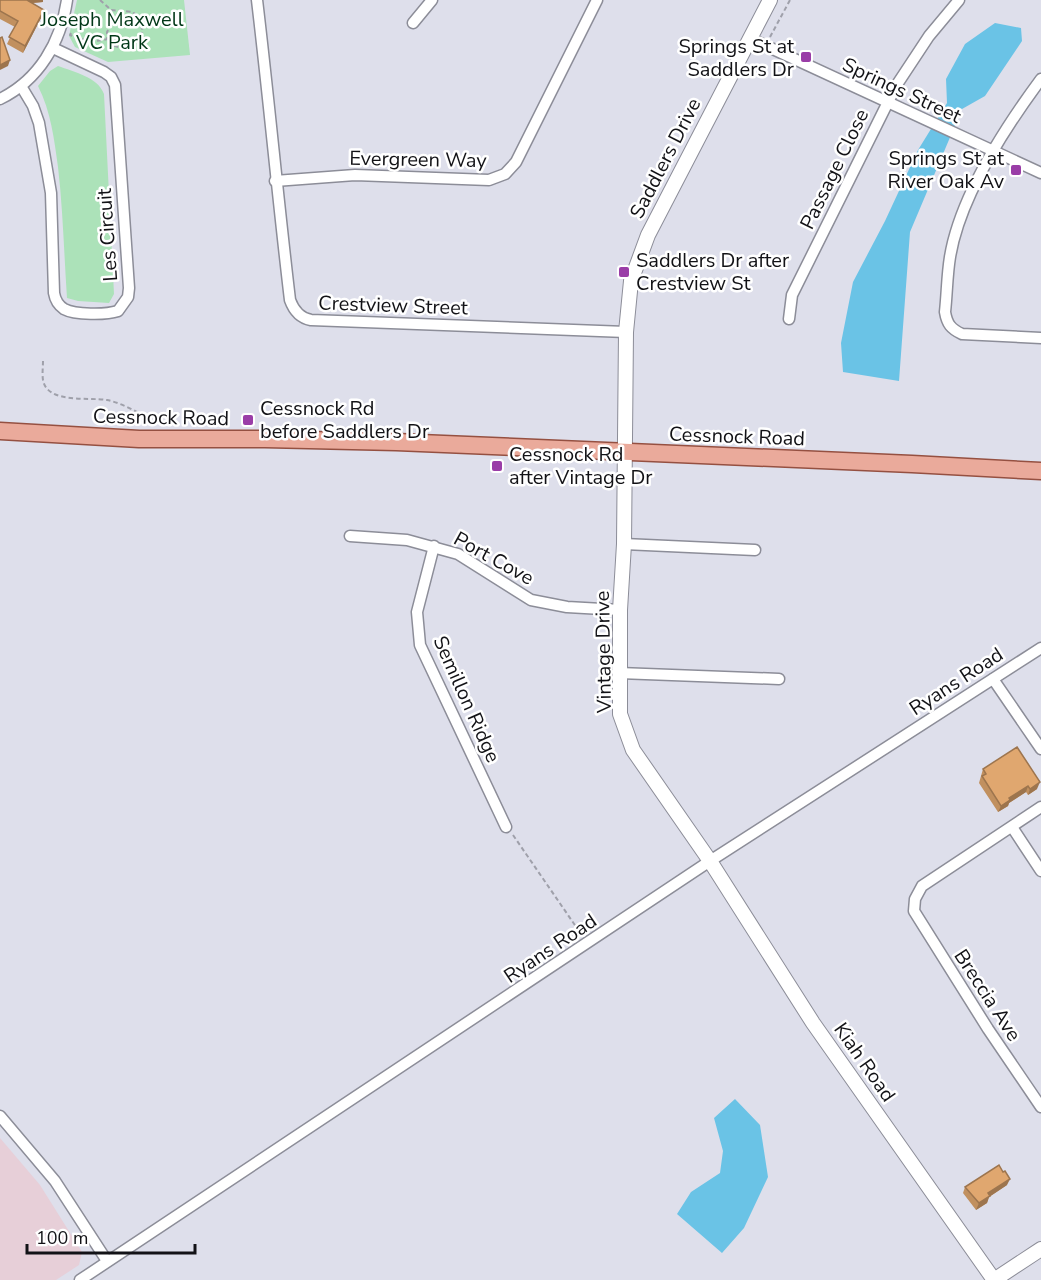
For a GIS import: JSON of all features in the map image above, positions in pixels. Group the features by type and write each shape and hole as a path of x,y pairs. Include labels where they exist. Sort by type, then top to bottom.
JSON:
{"main road":[{"name":"Cessnock Road","path":"0,431 139,440 265,439 626,452 1041,471"}],"street":[{"path":"0,99 21,86 38,70 53,48 62,24 67,0"},
{"name":"Crestview Street","path":"257,0 269,97 275,181 290,300 296,312 306,319 626,332"},
{"path":"413,23 432,0"},
{"name":"Evergreen Way","path":"275,181 356,175 489,180 505,174 516,162 597,0"},
{"name":"Saddlers Drive","path":"626,452 626,332 631,281 648,235 770,0"},
{"name":"Passage Close","path":"789,319 792,295 887,102 929,36 959,0"},
{"name":"Springs Street","path":"749,38 1041,173"},
{"name":"Les Circuit","path":"21,86 33,106 39,123 51,193 56,300 66,310 72,312 111,314 123,305 128,297 129,288 115,84 104,72 53,48"},
{"path":"1041,79 1020,107 965,203 950,256 945,312 947,321 953,330 962,334 1041,338"},
{"name":"Vintage Drive","path":"626,452 620,610 620,714 633,750 710,861"},
{"name":"Port Cove","path":"350,536 407,540 458,554 531,600 567,608 620,610"},
{"path":"624,544 755,550"},
{"name":"Semillon Ridge","path":"434,546 417,612 420,645 506,827"},
{"name":"Ryans Road","path":"80,1280 710,861 1041,648"},
{"path":"619,673 779,679"},
{"path":"993,679 1041,749"},
{"path":"1041,807 1012,827 1041,871"},
{"name":"Breccia Ave","path":"1012,827 922,886 915,899 914,911 1041,1107"},
{"name":"Kiah Road","path":"710,861 813,1023 994,1280"},
{"path":"0,1116 55,1181 107,1261"},
{"path":"994,1280 1041,1249"}],"path":[{"path":"100,0 111,10 130,11 135,14 142,26 141,35 122,48 115,46 107,39 107,32 119,12"},
{"path":"770,36 790,0"},
{"path":"72,27 70,35 81,39 96,41 107,39"},
{"path":"43,361 43,381 51,392 61,397 108,400 150,419 152,428"},
{"path":"506,827 588,944"}],"shaded area":[{"path":"0,1138 40,1185 82,1252 79,1265 56,1280 0,1280"}],"green space":[{"name":"Joseph Maxwell VC Park","path":"77,0 184,0 190,55 108,62 75,47 69,36"},
{"path":"58,66 91,79 97,83 104,94 114,294 109,303 67,298 58,167 49,115 38,86 50,71"}],"water":[{"path":"995,23 1021,28 1022,41 985,96 962,109 910,232 899,381 843,372 841,343 853,282 918,150 947,103 946,79 965,44"},
{"path":"735,1099 760,1125 768,1177 744,1228 722,1253 677,1214 691,1192 720,1173 723,1151 714,1118"}],"building":[{"path":"0,0 27,0 44,10 25,46 9,37 18,21 0,11"},
{"path":"2,37 10,60 0,65 0,38"},
{"path":"1017,747 1040,782 1030,789 1028,786 1001,806 982,776 986,774 983,769"},
{"path":"999,1165 1010,1179 988,1193 990,1196 979,1203 965,1187"}],"place":[{"name":"Springs St at Saddlers Dr","path":"806,57"},
{"name":"Springs St at River Oak Av","path":"1016,170"},
{"name":"Saddlers Dr after Crestview St","path":"624,272"},
{"name":"Cessnock Rd before Saddlers Dr","path":"248,420"},
{"name":"Cessnock Rd after Vintage Dr","path":"497,466"}]}
